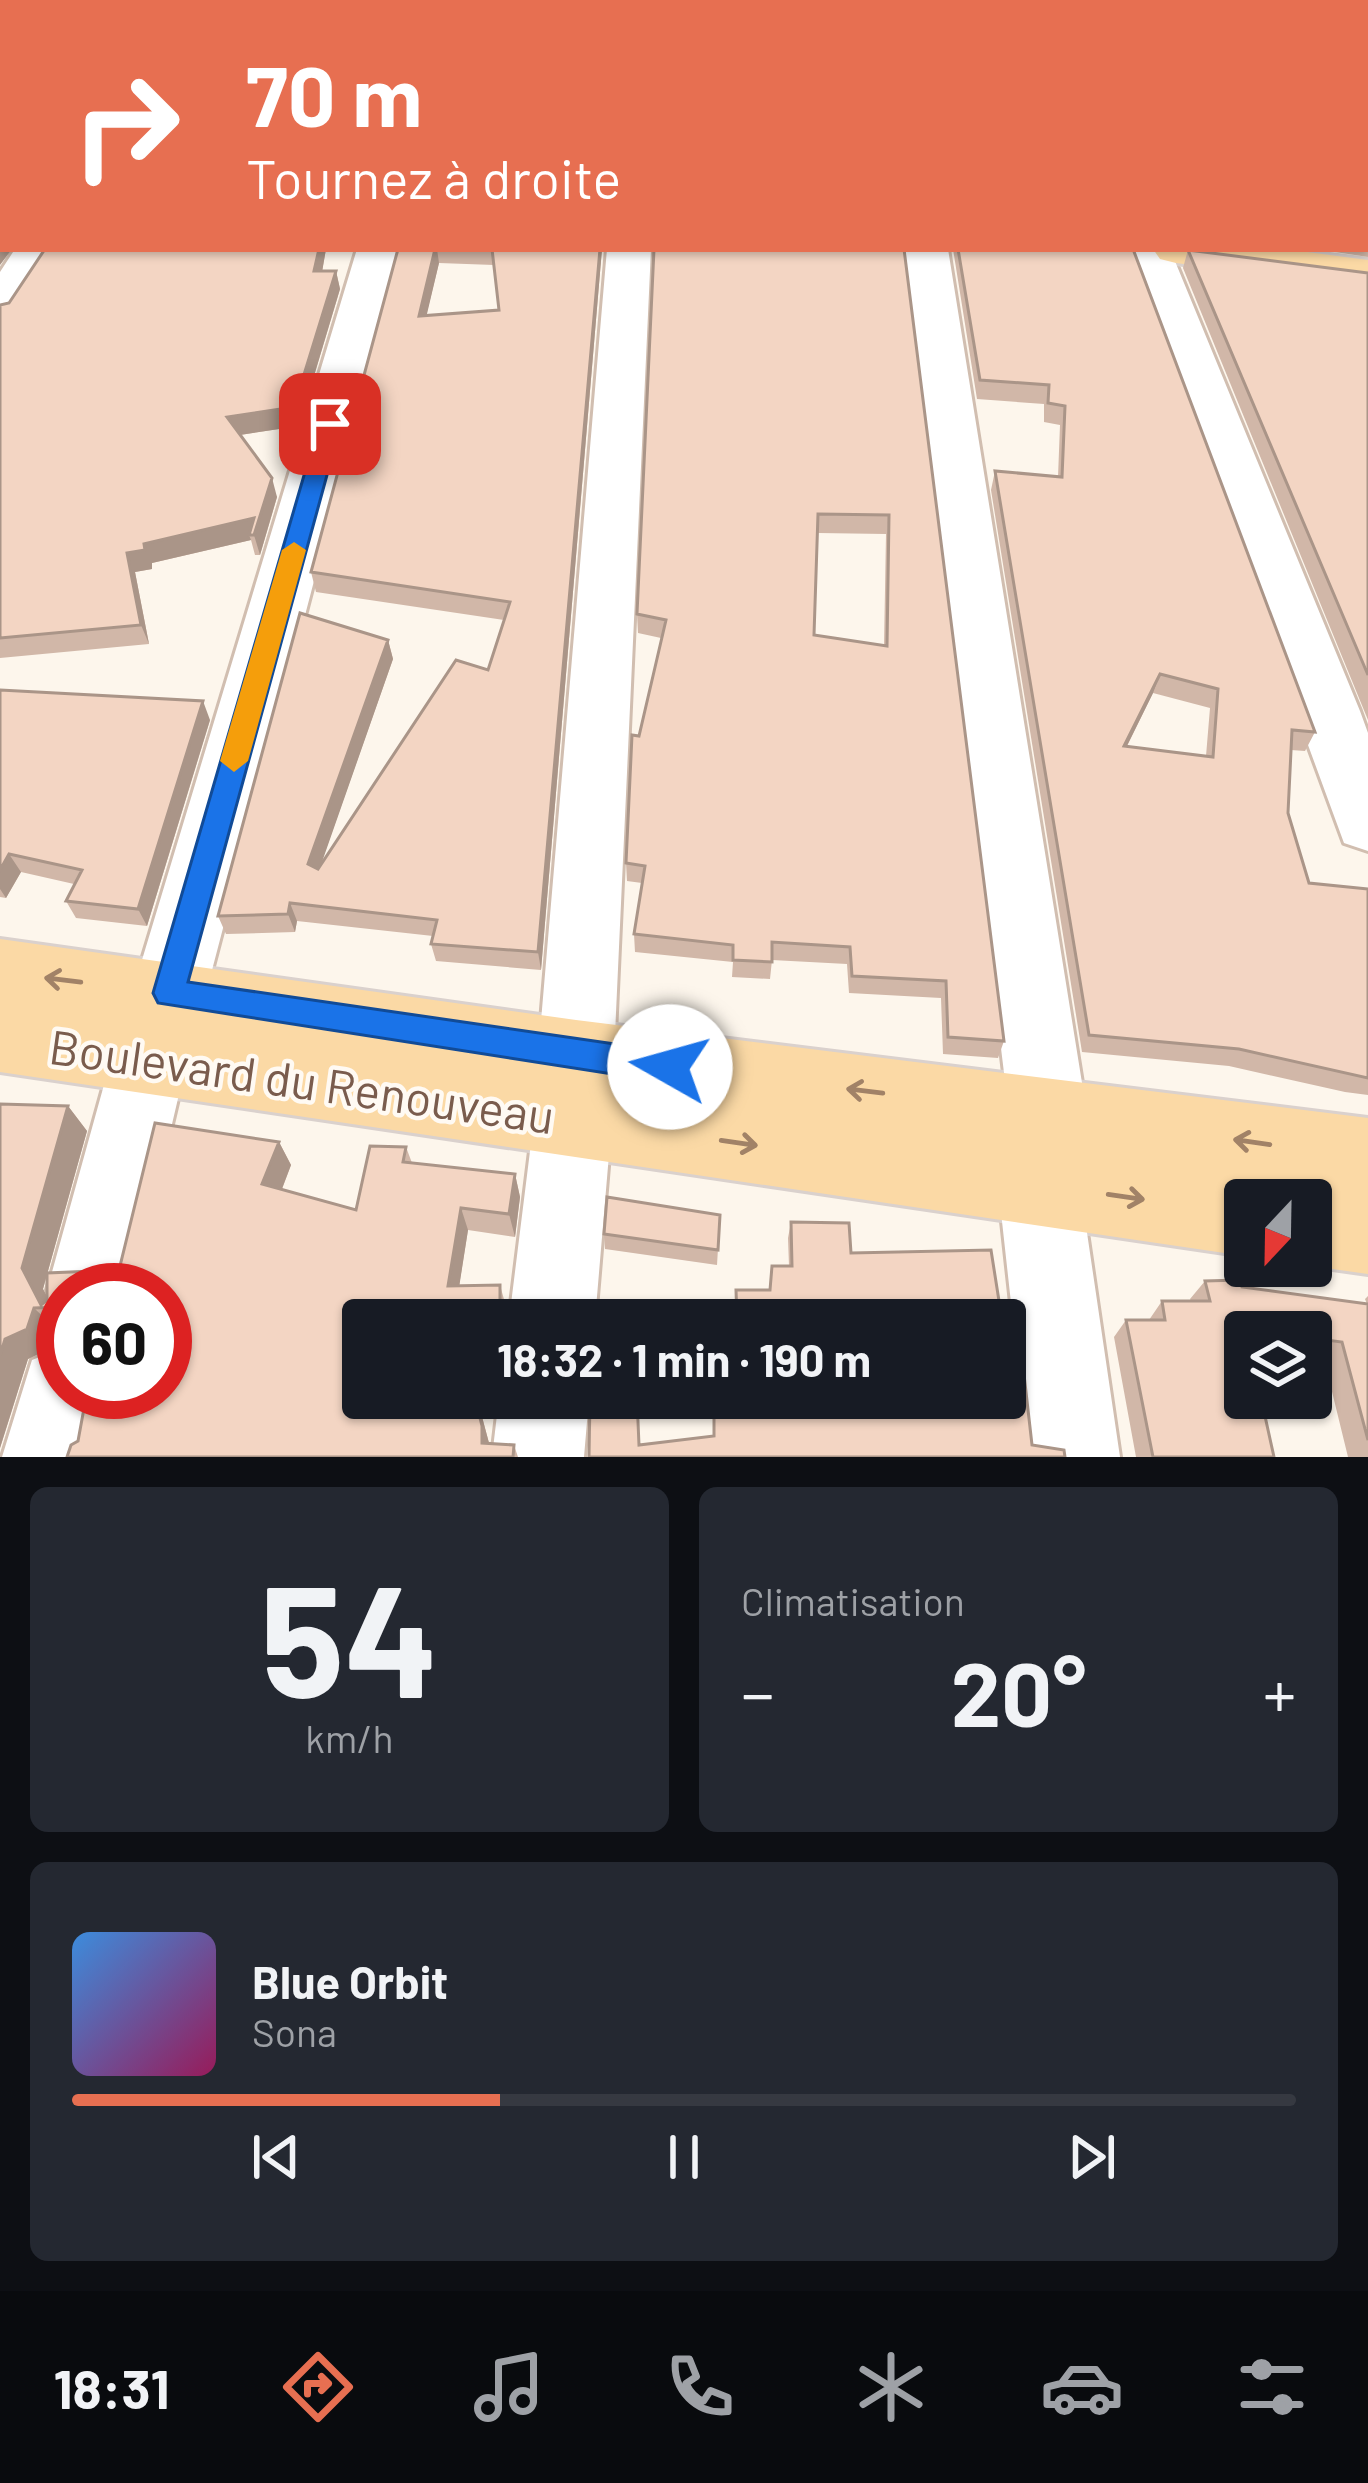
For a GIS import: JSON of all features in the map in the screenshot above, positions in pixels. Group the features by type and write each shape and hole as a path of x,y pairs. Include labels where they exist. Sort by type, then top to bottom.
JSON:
{"main road":[{"path":"1199,252 1368,274"},
{"name":"Boulevard du Renouveau","path":"0,972 159,1025 574,1088 1043,1149 1368,1158"},
{"name":"Boulevard du Renouveau","path":"0,1037 159,1025"},
{"name":"Boulevard du Renouveau","path":"1043,1149 1224,1207"},
{"path":"1332,1226 1368,1231"}],"street":[{"path":"0,307 35,252"},
{"path":"97,1263 159,1025 378,252"},
{"path":"554,1299 574,1088 629,252"},
{"path":"926,252 1043,1149 1074,1457"},
{"path":"1149,252 1329,711 1368,824"},
{"path":"47,1457 57,1419"},
{"path":"538,1457 542,1419"}],"building":[{"path":"43,252 318,252 314,271 336,271 294,407 227,417 272,478 254,535 249,535 254,518 144,544 145,550 127,553 141,625 0,638 0,305 9,303"},
{"path":"397,252 434,252 419,316 499,310 492,252 600,252 538,952 431,944 437,920 290,903 288,914 218,916 300,613 388,640 308,864 318,869 456,660 488,670 510,602 311,572"},
{"path":"654,252 904,252 1004,1041 948,1037 946,981 852,976 850,947 772,942 772,962 733,960 733,945 634,934 645,866 626,863 632,735 639,736 666,620 637,614","holes":["818,514 889,515 887,646 814,635"]},
{"path":"959,252 1134,252 1315,732 1292,730 1288,813 1309,883 1368,889 1368,1078 1239,1049 1089,1035 995,471 1062,477 1065,406 1048,403 1049,385 980,380","holes":["1160,674 1218,689 1213,757 1124,746"]},
{"path":"1189,252 1368,273 1368,675"},
{"path":"0,690 203,701 138,909 66,901 82,870 9,854 0,870"},
{"path":"0,1104 68,1106 22,1268 36,1295 36,1308 27,1329 5,1339 0,1356"},
{"path":"155,1123 279,1142 262,1184 356,1210 370,1146 406,1147 403,1162 515,1174 509,1214 461,1208 448,1286 500,1285 500,1299 342,1299 342,1419 480,1419 482,1443 514,1445 513,1457 67,1457 78,1441 82,1419 192,1419 192,1263 121,1263"},
{"path":"607,1197 720,1215 718,1250 604,1234"},
{"path":"791,1222 849,1223 851,1253 991,1250 999,1299 736,1299 736,1290 770,1290 772,1266 792,1266"},
{"path":"1205,1281 1368,1304 1368,1440 1342,1342 1332,1341 1332,1311 1224,1311 1224,1419 1266,1419 1274,1457 1153,1457 1126,1320 1165,1320 1162,1301 1210,1301"},
{"path":"1026,1392 1032,1445 1064,1450 1065,1457 589,1457 590,1419 638,1419 639,1445 714,1436 714,1419 1026,1419"}],"slow traffic":[{"path":"234,761 294,550"}],"route":[{"path":"330,424 169,993 670,1067"}]}
